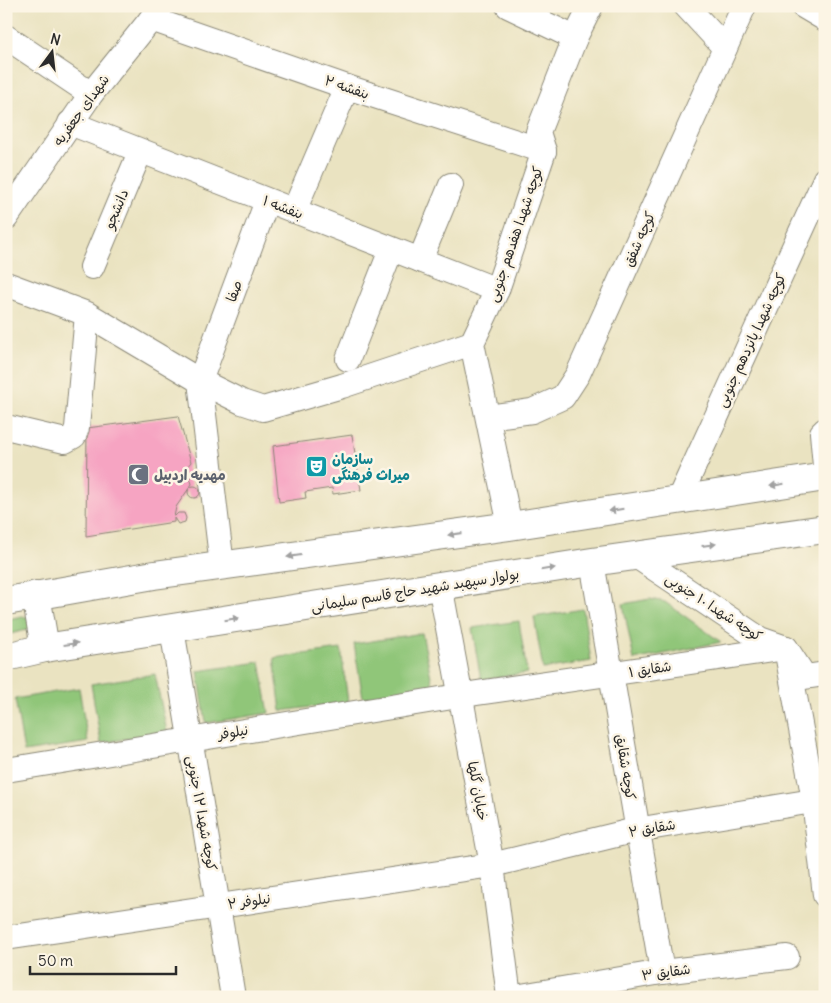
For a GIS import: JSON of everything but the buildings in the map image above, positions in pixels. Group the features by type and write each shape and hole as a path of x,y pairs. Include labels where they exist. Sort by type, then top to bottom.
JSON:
{"main road":[{"path":"6,601 222,566 510,526 825,477"},
{"name":"بولوار سپهبد شهید حاج قاسم سلیمانی","path":"6,657 45,648 440,585 825,529"},
{"path":"36,595 45,648"}],"street":[{"path":"508,6 575,38"},
{"name":"کوچه شهدا هفدهم جنوبی","path":"472,343 497,290 544,151 538,132 575,38 591,6"},
{"path":"686,6 725,48"},
{"name":"کوچه شفق","path":"488,417 532,412 563,397 578,374 744,6"},
{"path":"803,6 825,19"},
{"name":"بنفشه ۲","path":"156,13 347,87 544,151"},
{"name":"شهدای جعفریه","path":"6,218 91,94 156,13"},
{"path":"6,37 91,94"},
{"path":"294,211 347,87"},
{"name":"بنفشه ۱","path":"70,124 497,290"},
{"name":"دانشجو","path":"92,266 140,152"},
{"name":"کوچه شهدا پانزدهم جنوبی","path":"678,501 825,179"},
{"path":"420,260 452,185"},
{"name":"صفا","path":"200,381 267,201"},
{"path":"348,359 392,250"},
{"path":"6,284 87,314 200,381 242,402 263,409 342,386 472,343 510,526"},
{"path":"6,428 65,440 74,436 77,428 87,314"},
{"path":"200,381 222,566"},
{"path":"825,430 822,433 825,466"},
{"name":"کوچه شهدا ۱۰ جنوبی","path":"636,556 760,639 786,648"},
{"name":"کوچه شقایق","path":"592,562 636,830 662,972"},
{"name":"خیابان گلها","path":"440,585 492,865 509,997"},
{"name":"کوچه شهدا ۱۲ جنوبی","path":"172,629 233,997"},
{"path":"786,648 805,677 825,674"},
{"path":"786,648 819,800 825,895"},
{"name":"شقایق ۱","path":"461,696 786,648"},
{"name":"نیلوفر","path":"6,770 461,696"},
{"name":"شقایق ۲","path":"492,865 636,830 819,800"},
{"name":"نیلوفر ۲","path":"6,938 492,865"},
{"name":"شقایق ۳","path":"515,997 662,972 787,957"}],"green space":[{"path":"650,599 665,602 721,642 634,660 623,604"},
{"path":"583,609 591,661 543,669 534,617"},
{"path":"28,617 31,629 6,635 6,620"},
{"path":"519,621 527,673 481,680 472,628"},
{"path":"422,633 433,687 363,698 354,644"},
{"path":"341,649 348,702 281,711 274,658"},
{"path":"260,662 269,713 206,723 198,671"},
{"path":"155,674 167,732 101,743 91,684"},
{"path":"79,688 88,742 24,752 15,699"}],"place":[{"name":"سازمان میراث فرهنگی","path":"316,467"},
{"name":"مهدیه اردبیل","path":"138,475"}]}
